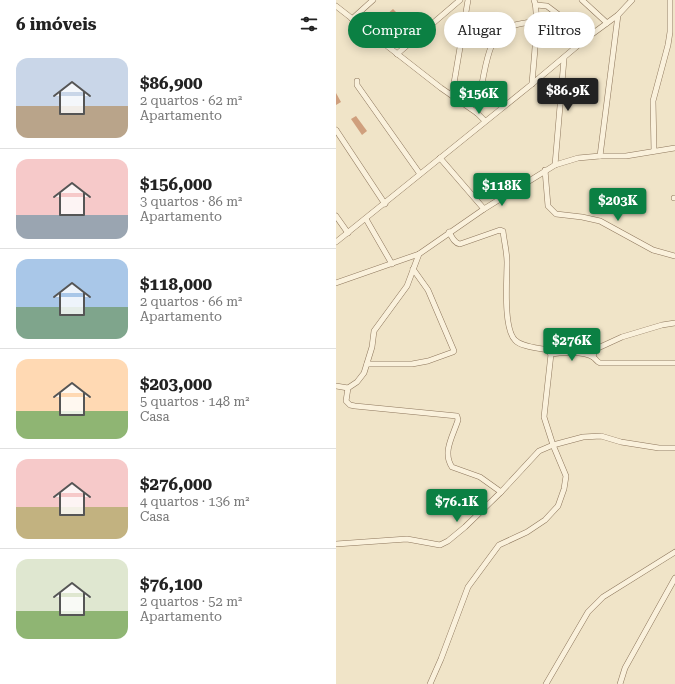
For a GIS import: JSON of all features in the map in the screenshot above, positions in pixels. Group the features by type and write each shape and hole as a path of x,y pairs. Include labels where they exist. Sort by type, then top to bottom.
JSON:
{"street":[{"path":"360,12 373,0"},
{"path":"397,54 460,0"},
{"path":"452,95 468,0"},
{"path":"582,0 607,23"},
{"path":"595,32 618,15 632,0"},
{"path":"654,151 653,101 668,45 670,32 670,0"},
{"path":"536,12 535,2 546,6 554,12"},
{"path":"336,6 348,16"},
{"path":"600,156 618,15"},
{"path":"477,113 488,56 495,37 504,28 524,24"},
{"path":"389,48 477,113 485,121"},
{"path":"532,84 534,48"},
{"path":"336,242 385,204 576,48"},
{"path":"555,165 564,59"},
{"path":"357,81 357,85 420,174"},
{"path":"336,130 385,204"},
{"path":"336,283 419,254 484,209 555,165 578,158 626,156 675,148"},
{"path":"440,158 484,209"},
{"path":"545,170 548,206 556,214 600,221 653,250 675,256"},
{"path":"336,216 348,233"},
{"path":"366,219 392,264"},
{"path":"430,684 468,587 499,545 526,532 545,520 558,506 564,489 566,476 553,445 544,417 551,354 550,351 530,347 516,341 512,334 506,294 507,261 503,231 500,230 460,244 457,244 454,241 449,232"},
{"path":"336,386 348,388 357,382 364,374 372,347 374,331 407,286 419,254"},
{"path":"367,364 412,364 428,361 454,351 428,290 414,269"},
{"path":"593,357 594,352 598,348 622,337 662,325 675,323"},
{"path":"551,354 560,352 575,353 593,357 600,363 675,363"},
{"path":"348,388 346,401 350,405 457,416 458,420 447,453 448,461 452,467 480,477 501,492"},
{"path":"336,544 407,539 440,545 448,541 465,527 501,492 539,451 553,445 582,437 601,436 628,443 660,448 675,448"},
{"path":"546,684 588,612 603,597 675,552"},
{"path":"620,684 625,668 675,578"}],"building":[{"path":"336,93 341,102 336,105"},
{"path":"356,116 367,131 362,135 351,119"}]}
